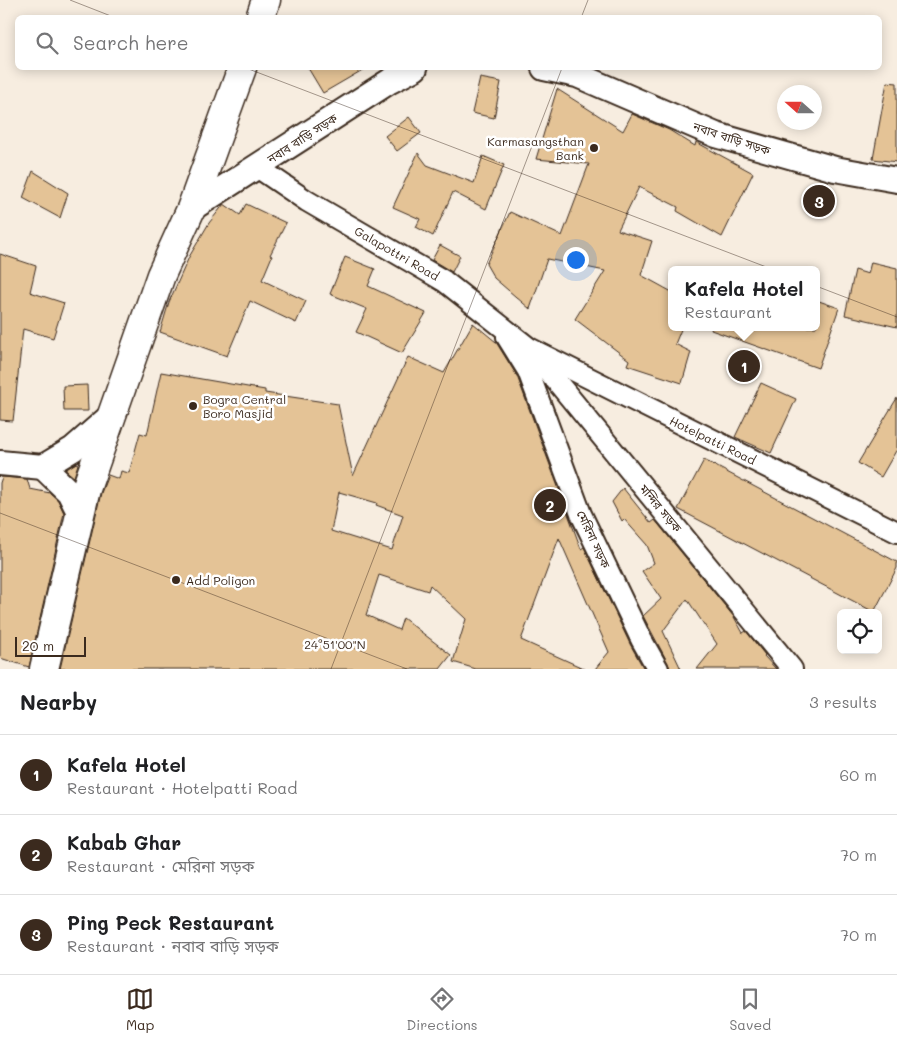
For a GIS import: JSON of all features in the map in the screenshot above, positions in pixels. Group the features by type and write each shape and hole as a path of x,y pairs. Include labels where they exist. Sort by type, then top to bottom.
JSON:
{"main road":[{"path":"261,15 266,0"},
{"path":"44,669 86,489 161,275 191,209 241,70"}],"street":[{"name":"নবাব বাড়ি সড়ক","path":"191,209 390,81 411,70"},
{"name":"নবাব বাড়ি সড়ক","path":"553,70 576,75 716,135 835,170 897,180"},
{"name":"Galapottri Road","path":"257,167 308,201 444,281 529,348"},
{"name":"মেরিনা সড়ক","path":"499,325 528,371 581,514 641,640 658,669"},
{"name":"Hotelpatti Road","path":"529,348 897,532"},
{"name":"মন্দির সড়ক","path":"529,348 792,669"},
{"path":"0,463 43,467 73,449 112,414"},
{"path":"43,467 69,492 80,514"}],"building":[{"path":"309,70 363,70 323,93"},
{"path":"480,78 501,82 494,118 472,113"},
{"path":"887,82 897,83 897,162 873,159"},
{"path":"557,89 623,131 632,114 669,130 695,146 696,142 753,173 722,237 677,211 678,207 639,187 618,230 652,241 641,275 668,290 668,331 680,331 675,344 691,352 682,383 627,365 629,360 575,319 605,271 547,259 530,309 494,278 486,264 510,212 562,236 589,164 536,159"},
{"path":"409,117 421,133 397,151 385,136"},
{"path":"418,153 427,165 474,183 483,156 504,165 486,209 453,192 433,236 416,227 420,219 393,207"},
{"path":"33,171 68,193 60,218 23,198"},
{"path":"224,204 240,215 246,204 286,223 270,255 272,256 262,280 306,301 296,323 250,301 227,356 160,332 169,302 189,257 209,223"},
{"path":"440,245 460,256 452,272 432,260"},
{"path":"0,254 36,266 30,292 64,303 53,338 23,329 13,421 0,420"},
{"path":"345,257 375,269 368,286 426,313 402,353 356,332 367,309 330,294"},
{"path":"871,262 897,268 897,327 845,315 855,270 868,274"},
{"path":"820,301 839,308 818,368 714,331 820,331"},
{"path":"473,323 496,342 517,376 581,549 584,547 630,644 644,669 595,669 609,652 559,538 521,640 585,669 476,669 453,662 466,619 430,585 428,591 379,575 366,615 399,630 403,618 451,655 440,669 60,669 101,493 108,475 119,479 121,471 129,473 140,433 147,435 161,372 265,390 265,393 338,404 353,476 408,357 444,373","holes":["339,492 377,503 376,505 403,515 392,550 331,531"]},
{"path":"761,383 796,399 771,453 735,437"},
{"path":"87,385 88,411 64,411 63,386"},
{"path":"897,398 897,449 881,477 858,463"},
{"path":"704,460 897,562 897,568 876,609 868,609 678,509"},
{"path":"76,463 78,464 74,477 65,470"},
{"path":"2,477 27,479 30,489 50,493 58,500 64,513 29,667 0,658 0,483"},
{"path":"623,488 651,523 655,520 734,617 743,633 746,631 776,669 697,669 717,644 687,599 663,631 681,669 670,669 643,616 661,599 642,571 654,563 647,545 624,519 622,521 612,502"}],"place":[{"name":"Karmasangsthan Bank","path":"594,148"},
{"name":"Ping Peck Restaurant","path":"819,201"},
{"name":"Kafela Hotel","path":"744,366"},
{"name":"Bogra Central Boro Masjid","path":"193,406"},
{"name":"Kabab Ghar","path":"550,505"},
{"name":"Add Poligon","path":"176,580"}]}
